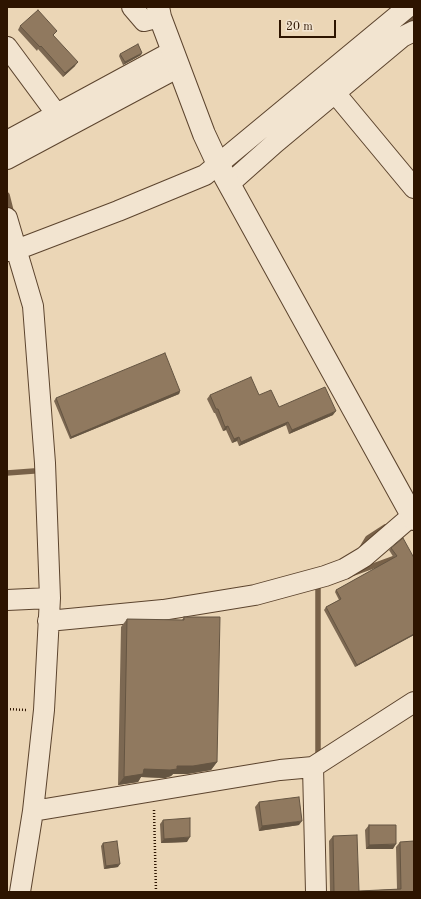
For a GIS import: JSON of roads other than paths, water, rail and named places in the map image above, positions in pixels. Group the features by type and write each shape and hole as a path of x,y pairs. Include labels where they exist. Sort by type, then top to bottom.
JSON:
{"street":[{"path":"48,621 163,610 255,595 325,576 344,569 364,557 413,516 218,164 204,134 159,12 144,21 132,7"},
{"path":"11,250 118,211 205,175 408,7"},
{"path":"229,184 275,143 402,37 414,30"},
{"path":"7,47 61,121"},
{"path":"7,159 61,121 176,59"},
{"path":"335,93 414,188"},
{"path":"7,141 61,121"},
{"path":"7,218 11,250 33,306 45,462 50,598 44,710 33,811 20,892"},
{"path":"7,600 50,598"},
{"path":"33,811 280,770 313,767 414,702"},
{"path":"313,767 316,892"}],"waterway":[{"path":"403,27 414,18"},
{"path":"7,195 12,215"},
{"path":"7,473 34,471"},
{"path":"362,548 368,538 385,527"},
{"path":"354,573 395,558"},
{"path":"318,586 318,756"}]}
